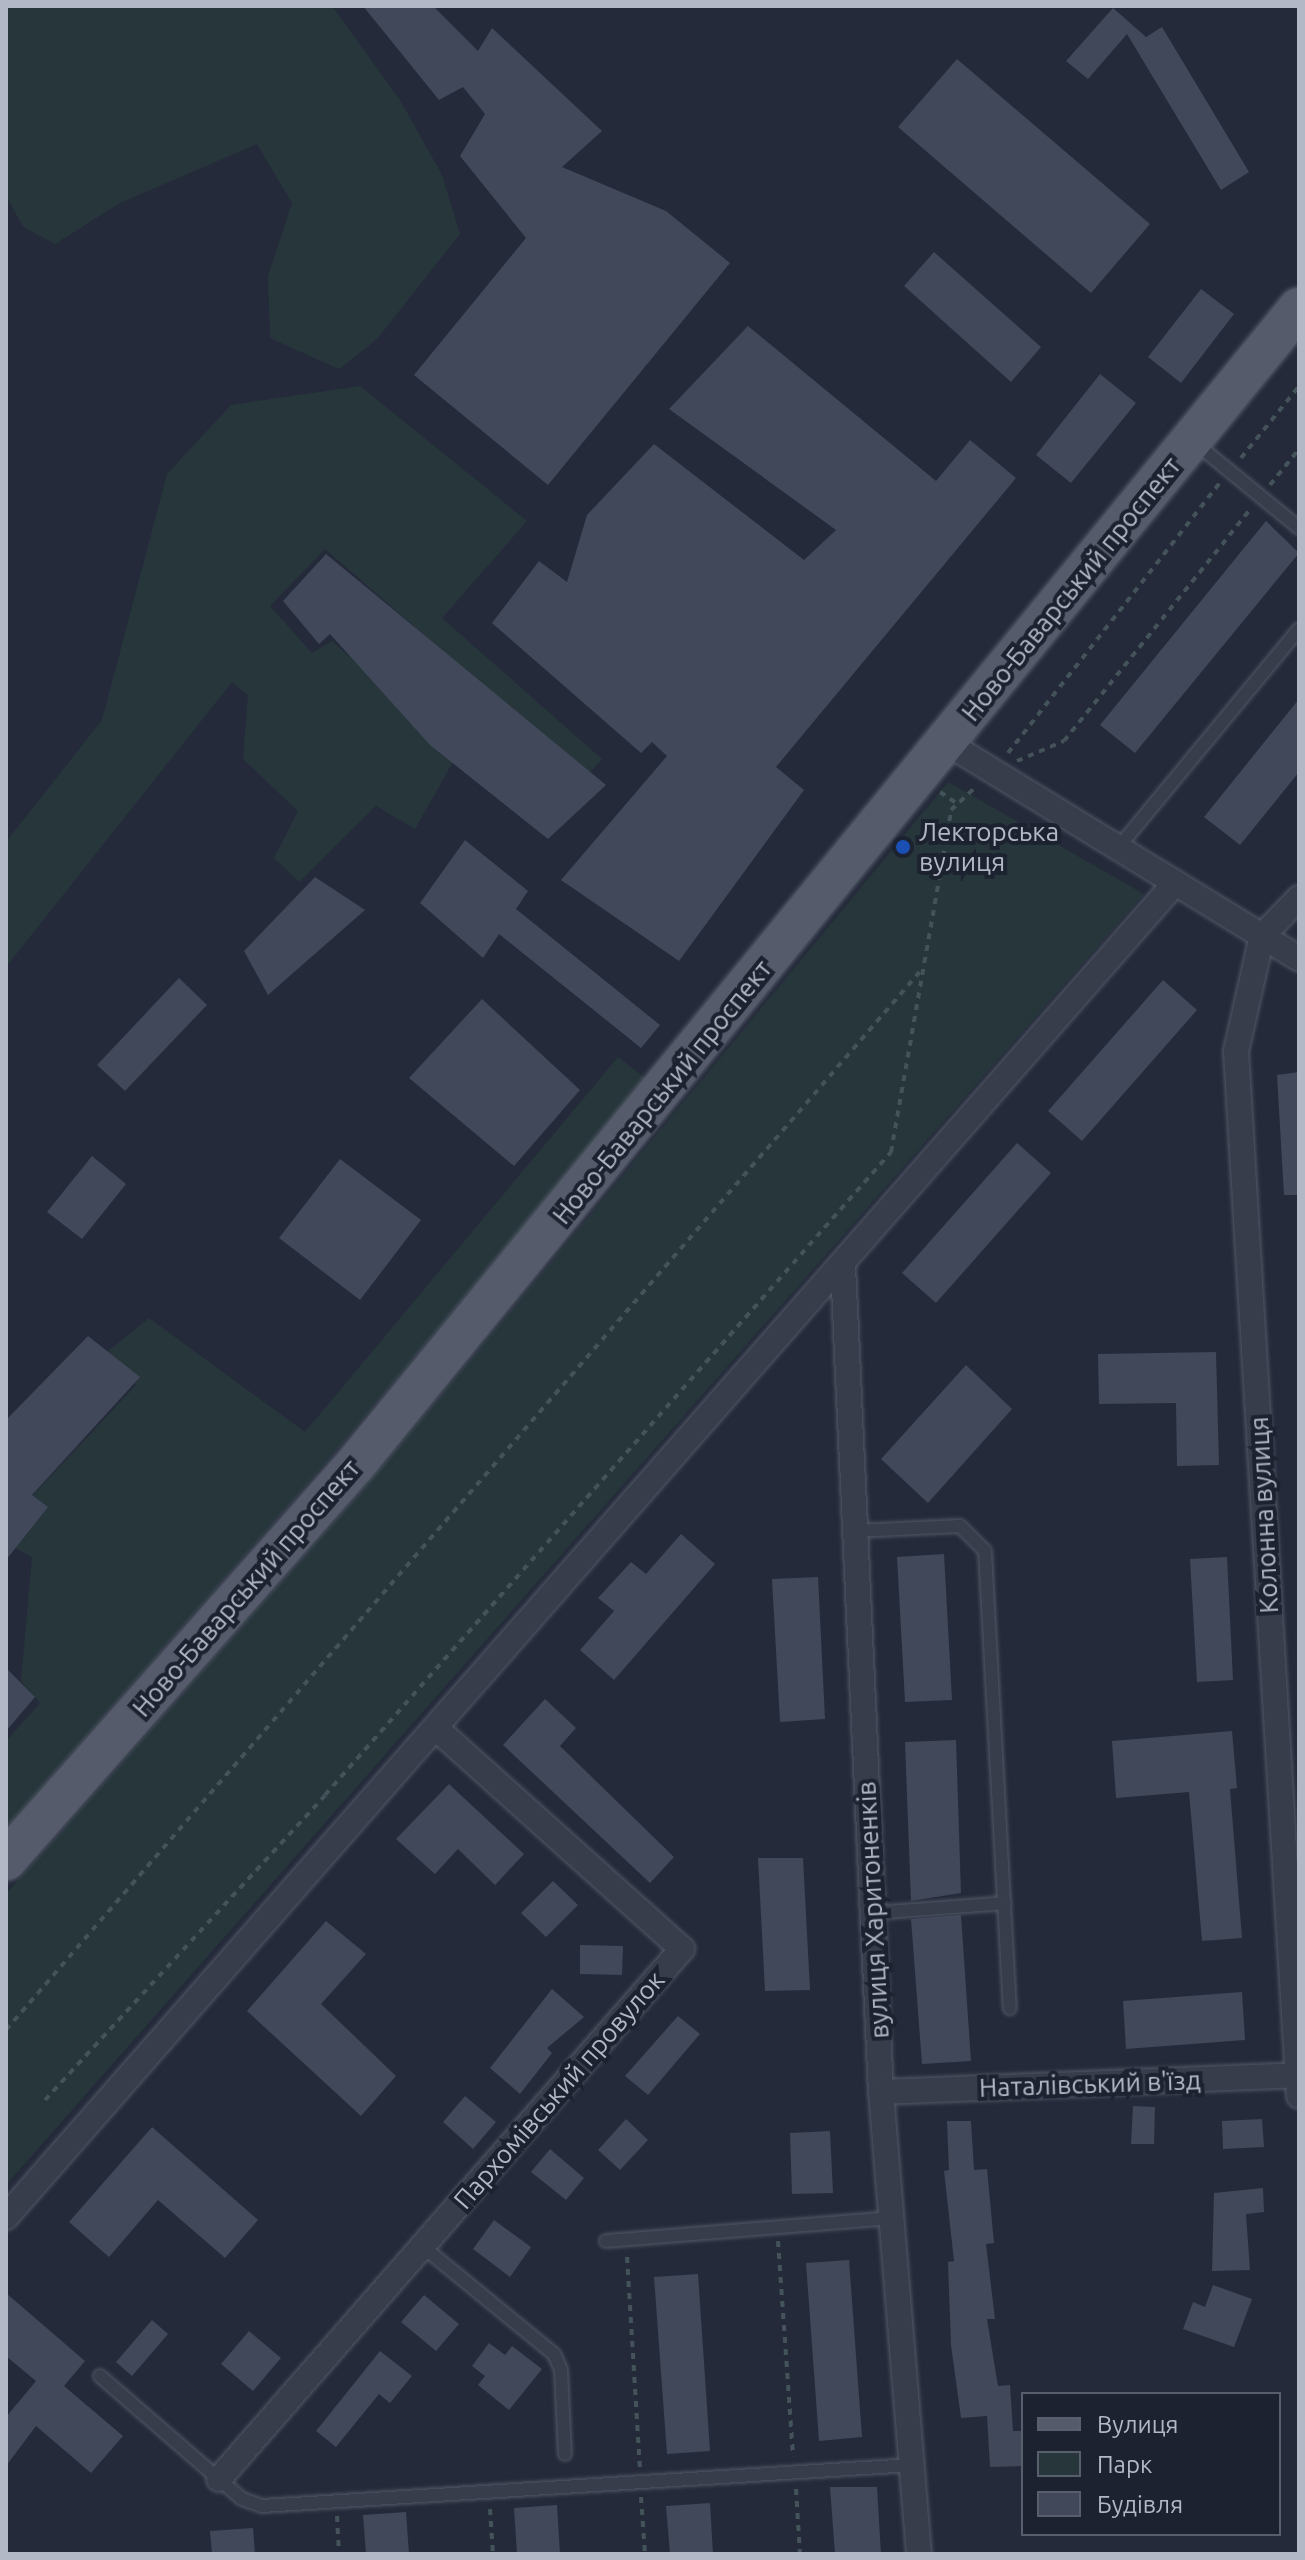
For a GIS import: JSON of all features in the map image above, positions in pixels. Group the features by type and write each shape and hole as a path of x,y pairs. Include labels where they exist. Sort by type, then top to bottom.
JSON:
{"main road":[{"name":"Ново-Баварський проспект","path":"6,1860 355,1465 1299,308"}],"street":[{"path":"947,743 1299,959"},
{"path":"6,2217 843,1266 1175,883"},
{"path":"1262,936 1299,898"},
{"name":"Колонна вулиця","path":"1262,936 1236,1051 1298,2086"},
{"name":"вулиця Харитоненків","path":"843,1266 881,2092 919,2554"},
{"name":"Пархомівський провулок","path":"219,2479 682,1949 437,1729"},
{"name":"Наталівський в'їзд","path":"881,2092 1298,2086"}],"lane":[{"path":"1191,440 1299,528"},
{"path":"1118,848 1299,629"},
{"path":"855,1531 960,1526 985,1551 1010,2008"},
{"path":"873,1913 1005,1903"},
{"path":"606,2241 892,2218"},
{"path":"422,2246 554,2354 561,2370 565,2454"},
{"path":"100,2376 219,2479 262,2506 912,2465"}],"path":[{"path":"45,2100 325,1795 891,1152 951,810 993,771 1299,386"},
{"path":"993,771 1064,741 1299,449"},
{"path":"938,791 958,804"},
{"path":"6,2030 924,967"},
{"path":"777,2226 794,2460"},
{"path":"626,2239 645,2554"},
{"path":"795,2476 800,2554"},
{"path":"489,2492 493,2554"},
{"path":"336,2501 339,2554"}],"green space":[{"path":"6,6 332,6 400,100 442,175 460,234 377,339 339,369 270,338 268,276 292,203 257,144 120,203 55,244 23,227 6,195"},
{"path":"360,386 527,521 442,618 602,759 587,776 325,549 270,606 312,653 332,641 458,753 415,829 376,806 299,882 274,858 298,811 243,759 248,695 232,682 6,967 6,842 102,720 167,474 231,405"},
{"path":"948,782 1144,894 6,2185 6,1894 370,1481"},
{"path":"618,1057 646,1079 337,1450 6,1828 6,1741 40,1703 21,1681 32,1557 6,1543 18,1511 136,1385 102,1356 149,1318 305,1432"}],"building":[{"path":"363,6 433,6 478,51 492,28 602,131 562,167 666,211 730,263 548,485 414,375 526,238 460,156 485,114 463,87 439,100"},
{"path":"1113,8 1146,37 1162,27 1249,172 1221,190 1127,34 1088,79 1066,61"},
{"path":"957,59 1150,224 1091,293 898,127"},
{"path":"934,252 1041,347 1011,382 904,286"},
{"path":"1201,289 1234,314 1181,383 1148,357"},
{"path":"748,326 936,481 970,440 1016,478 776,767 804,790 679,961 561,880 667,756 652,742 641,753 492,623 539,561 567,582 587,515 654,444 804,560 836,530 669,409"},
{"path":"1100,374 1136,403 1071,483 1036,455"},
{"path":"1266,521 1299,553 1135,753 1100,725"},
{"path":"326,554 606,785 548,839 430,745 330,634 319,644 283,601"},
{"path":"1299,699 1299,772 1240,845 1204,817"},
{"path":"465,840 528,891 516,909 660,1025 641,1048 499,934 483,958 420,903"},
{"path":"315,877 365,910 268,995 244,951"},
{"path":"179,978 207,1005 125,1091 97,1065"},
{"path":"1163,980 1197,1010 1082,1141 1048,1111"},
{"path":"482,999 580,1090 514,1166 409,1078"},
{"path":"1299,1072 1299,1195 1284,1195 1277,1075"},
{"path":"1017,1143 1051,1173 936,1303 902,1273"},
{"path":"92,1156 126,1184 82,1239 47,1212"},
{"path":"340,1159 421,1220 360,1300 279,1238"},
{"path":"88,1336 140,1377 32,1495 48,1507 6,1560 6,1420"},
{"path":"1216,1352 1219,1465 1177,1466 1176,1403 1099,1404 1098,1354"},
{"path":"966,1365 1012,1409 928,1503 881,1459"},
{"path":"681,1534 715,1564 614,1680 580,1650 614,1611 598,1598 631,1562 646,1574"},
{"path":"944,1554 952,1700 905,1702 897,1557"},
{"path":"1227,1557 1233,1680 1197,1682 1190,1559"},
{"path":"818,1577 825,1719 780,1722 772,1579"},
{"path":"6,1668 35,1697 6,1731"},
{"path":"545,1699 576,1728 560,1746 674,1857 650,1883 503,1745"},
{"path":"1232,1731 1237,1788 1230,1789 1242,1938 1202,1941 1189,1792 1116,1798 1112,1741"},
{"path":"956,1740 961,1893 911,1901 905,1742"},
{"path":"449,1784 524,1854 495,1885 458,1849 435,1874 396,1839"},
{"path":"758,1858 803,1858 810,1990 765,1991"},
{"path":"553,1881 578,1905 546,1937 521,1913"},
{"path":"961,1915 971,2061 922,2064 911,1919"},
{"path":"326,1921 366,1954 321,2004 396,2076 361,2116 247,2011"},
{"path":"580,1945 623,1946 622,1975 580,1974"},
{"path":"552,1989 584,2017 547,2048 552,2053 520,2094 490,2068"},
{"path":"1242,1992 1245,2040 1126,2049 1123,2001"},
{"path":"678,2016 700,2034 648,2095 625,2076"},
{"path":"465,2096 496,2122 473,2149 443,2122"},
{"path":"1133,2106 1155,2107 1154,2144 1131,2144"},
{"path":"626,2119 648,2140 620,2170 598,2150"},
{"path":"1262,2119 1264,2147 1223,2149 1222,2121"},
{"path":"947,2121 971,2121 974,2170 987,2169 994,2243 986,2244 995,2319 987,2319 998,2386 1010,2385 1013,2431 1021,2431 1021,2466 990,2467 987,2416 961,2418 951,2345 948,2262 954,2261 944,2171 949,2170"},
{"path":"152,2127 258,2220 225,2258 158,2200 109,2257 69,2222"},
{"path":"830,2131 833,2193 792,2194 790,2133"},
{"path":"550,2149 584,2178 566,2200 531,2172"},
{"path":"1263,2188 1264,2212 1246,2214 1250,2270 1212,2271 1214,2193"},
{"path":"494,2220 531,2247 510,2277 473,2249"},
{"path":"849,2260 862,2437 819,2441 806,2263"},
{"path":"698,2274 710,2451 667,2454 654,2277"},
{"path":"1213,2285 1252,2299 1234,2347 1183,2329 1193,2302 1205,2307"},
{"path":"6,2293 85,2361 64,2386 123,2436 91,2473 36,2426 6,2466 6,2417 36,2381 6,2356"},
{"path":"424,2295 459,2324 436,2351 401,2322"},
{"path":"152,2320 168,2334 132,2376 116,2362"},
{"path":"249,2331 281,2358 253,2391 221,2364"},
{"path":"489,2343 505,2355 512,2346 542,2369 509,2410 478,2385 485,2376 472,2366"},
{"path":"380,2351 412,2376 390,2403 379,2394 336,2447 316,2431"},
{"path":"830,2487 877,2487 881,2554 835,2554"},
{"path":"710,2503 713,2554 670,2554 666,2506"},
{"path":"557,2505 560,2554 517,2554 514,2508"},
{"path":"406,2512 409,2554 366,2554 363,2515"},
{"path":"253,2528 255,2554 212,2554 210,2531"}],"place":[{"name":"Лекторська вулиця","path":"903,847"}]}
